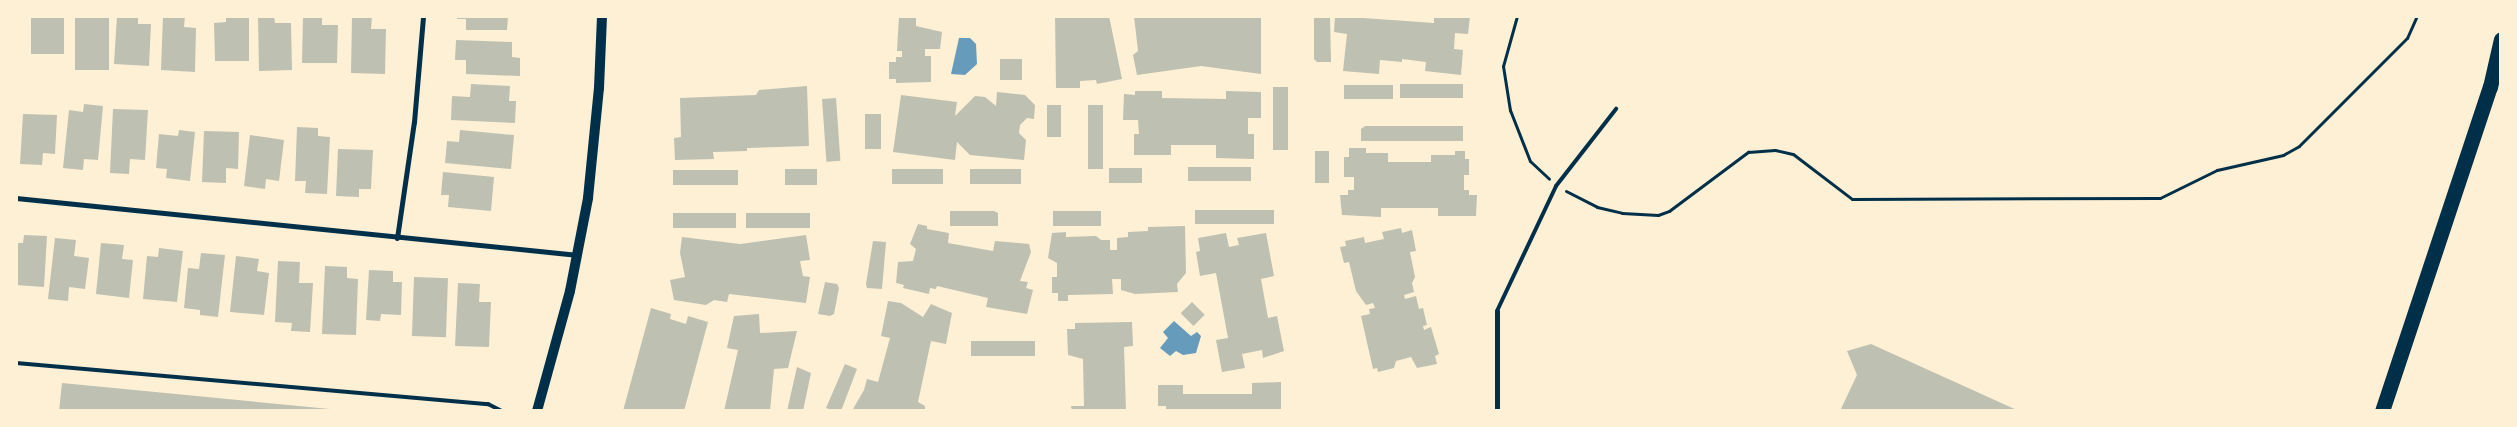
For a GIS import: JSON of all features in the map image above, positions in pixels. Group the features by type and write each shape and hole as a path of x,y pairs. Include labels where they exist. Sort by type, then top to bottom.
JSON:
{"highway":[{"path":"2382,411 2490,87 2501,39"}],"main road":[{"path":"537,411 578,255 599,88 602,16"}],"street":[{"path":"397,238 414,122 423,16"},
{"path":"16,198 578,255"},
{"path":"1497,311 1497,411"}],"lane":[{"path":"1497,311 1556,186 1616,109"},
{"path":"16,363 488,404 502,411"}],"path":[{"path":"1517,16 1503,66 1510,110 1530,161 1556,186 1597,207 1622,213 1658,215 1669,211 1748,152 1774,150 1793,154 1852,200 2160,198 2217,170 2283,155 2300,146 2408,38 2417,16"}],"water":[{"path":"959,38 970,38 976,44 977,64 965,75 951,74"},
{"path":"1174,321 1191,336 1197,332 1201,336 1196,353 1183,355 1176,351 1170,356 1160,348 1168,338 1163,332"}],"building":[{"path":"31,16 64,16 64,54 31,54"},
{"path":"75,16 109,16 109,70 75,70"},
{"path":"117,16 138,16 138,24 151,24 149,66 114,64"},
{"path":"163,16 185,16 184,27 196,28 195,72 161,70"},
{"path":"226,16 249,16 249,61 215,61 214,23 226,22"},
{"path":"258,16 274,16 275,23 291,23 292,70 259,71"},
{"path":"303,16 322,16 322,25 338,25 337,63 302,63"},
{"path":"352,16 372,16 371,29 386,29 385,74 351,73"},
{"path":"457,16 508,16 507,30 466,30 466,19 457,19"},
{"path":"899,16 916,16 916,26 942,32 940,49 925,49 925,56 931,56 931,82 896,83 896,79 889,79 889,62 896,62 896,57 902,57 902,51 897,51"},
{"path":"1055,16 1109,16 1122,79 1097,84 1096,80 1080,81 1080,88 1056,88"},
{"path":"1134,16 1261,16 1261,74 1201,66 1137,75 1133,55 1138,51"},
{"path":"1314,16 1330,16 1331,62 1317,62 1314,59"},
{"path":"1335,16 1434,23 1434,16 1470,16 1468,34 1455,33 1454,49 1463,50 1461,75 1425,71 1426,62 1402,59 1402,62 1380,60 1379,74 1343,71 1347,34 1334,32"},
{"path":"456,40 512,42 512,57 520,58 520,76 466,74 466,60 455,60"},
{"path":"1000,59 1022,59 1022,80 1000,80"},
{"path":"471,84 510,86 509,101 516,101 515,123 451,120 452,96 470,97"},
{"path":"1400,84 1463,84 1463,98 1400,98"},
{"path":"1344,85 1393,85 1393,99 1344,99"},
{"path":"807,86 809,146 747,148 747,151 713,152 714,159 675,160 674,138 681,137 680,98 756,95 759,90"},
{"path":"1273,87 1288,87 1288,150 1273,150"},
{"path":"1135,91 1162,91 1162,98 1226,99 1226,91 1261,92 1261,118 1248,118 1248,134 1254,134 1254,159 1216,158 1216,145 1171,145 1171,155 1134,155 1134,134 1139,134 1138,120 1123,120 1124,94 1135,95"},
{"path":"997,92 1025,95 1035,105 1034,119 1027,118 1020,125 1019,133 1026,140 1024,160 970,155 957,142 955,160 893,152 901,95 957,102 955,116 975,96 985,97 996,106"},
{"path":"836,98 840,161 826,162 822,99"},
{"path":"84,104 103,106 98,160 84,159 83,170 63,168 69,110 83,112"},
{"path":"1047,105 1061,105 1061,137 1047,137"},
{"path":"1088,105 1103,105 1103,169 1088,169"},
{"path":"113,109 148,110 145,160 130,159 129,174 110,173"},
{"path":"23,114 57,115 55,154 43,153 42,165 20,164"},
{"path":"865,114 881,114 881,149 865,149"},
{"path":"1365,126 1463,126 1463,141 1361,141 1361,129"},
{"path":"297,127 318,128 318,136 330,137 327,194 305,193 306,181 295,181"},
{"path":"179,130 195,132 190,181 166,178 167,169 156,168 159,134 178,136"},
{"path":"460,130 514,135 511,169 445,163 447,141 459,142"},
{"path":"204,131 239,132 238,169 226,168 226,183 202,182"},
{"path":"250,135 284,140 279,181 266,179 265,189 244,186"},
{"path":"1349,148 1366,148 1366,153 1388,153 1388,162 1431,162 1431,155 1455,155 1455,151 1465,151 1465,159 1469,159 1469,175 1464,175 1464,190 1469,190 1469,195 1477,195 1476,216 1438,216 1438,208 1381,208 1381,217 1342,215 1340,195 1348,195 1348,190 1354,190 1354,177 1344,177 1344,157 1349,157"},
{"path":"338,149 373,150 371,189 359,189 359,197 336,196"},
{"path":"1315,151 1329,151 1329,183 1315,183"},
{"path":"1188,167 1251,167 1251,181 1188,181"},
{"path":"1109,168 1142,168 1142,183 1109,183"},
{"path":"785,169 817,169 817,185 785,185"},
{"path":"892,169 943,169 943,184 892,184"},
{"path":"970,169 1021,169 1021,184 970,184"},
{"path":"673,170 738,170 738,185 673,185"},
{"path":"443,172 494,177 491,211 448,207 449,195 441,195"},
{"path":"1195,210 1274,210 1274,224 1195,224"},
{"path":"950,211 994,211 998,213 998,226 950,226"},
{"path":"1053,211 1101,211 1101,226 1053,226"},
{"path":"673,213 736,213 736,228 673,228"},
{"path":"746,213 810,213 810,228 746,228"},
{"path":"918,224 927,226 927,229 949,233 948,243 993,251 995,241 1029,244 1031,252 1020,281 1028,282 1026,288 1033,290 1027,314 986,307 988,298 937,286 936,289 930,288 929,294 903,288 904,285 896,283 898,262 913,261 916,249 910,244"},
{"path":"1185,226 1186,273 1177,284 1178,292 1135,294 1121,290 1121,279 1112,279 1113,294 1068,295 1068,301 1058,301 1058,293 1052,293 1052,277 1057,277 1057,263 1048,258 1052,233 1066,232 1066,237 1096,236 1101,240 1110,240 1110,250 1117,250 1117,238 1128,237 1128,232 1148,231 1148,227"},
{"path":"1401,228 1402,233 1412,230 1416,251 1410,252 1415,277 1412,283 1414,292 1404,295 1405,299 1416,296 1419,309 1423,308 1427,325 1423,326 1424,330 1431,327 1439,354 1435,356 1437,364 1417,368 1411,357 1396,361 1394,368 1378,372 1377,368 1373,369 1361,316 1370,314 1369,309 1375,308 1373,303 1366,305 1356,291 1349,262 1344,263 1340,247 1346,246 1345,241 1364,237 1365,243 1384,239 1382,232"},
{"path":"1226,233 1229,247 1239,245 1237,238 1266,233 1274,276 1261,279 1268,318 1277,316 1284,351 1263,358 1262,350 1242,354 1245,368 1222,372 1216,340 1228,338 1216,273 1200,276 1196,252 1200,251 1198,238"},
{"path":"24,235 47,236 44,287 16,285 16,243 23,243"},
{"path":"806,235 810,260 800,261 803,276 810,277 806,303 729,294 727,302 714,300 706,305 674,300 670,280 685,277 680,253 682,237 740,244"},
{"path":"55,238 76,240 74,256 89,258 85,289 69,287 68,301 48,299"},
{"path":"873,241 886,242 882,289 867,288 866,284"},
{"path":"101,243 124,245 122,259 133,260 129,298 96,294"},
{"path":"159,248 183,251 177,302 143,299 147,256 158,257"},
{"path":"201,253 225,255 218,317 200,315 200,310 184,308 188,268 199,269"},
{"path":"236,256 259,259 257,271 269,273 264,315 230,312"},
{"path":"278,261 300,262 299,283 313,283 310,332 291,331 292,323 275,322"},
{"path":"325,266 347,267 347,278 358,279 356,335 322,334"},
{"path":"369,270 393,271 393,282 402,282 401,315 381,314 380,321 366,320"},
{"path":"414,277 448,278 446,337 412,336"},
{"path":"825,282 837,284 839,288 834,314 830,316 818,314"},
{"path":"458,283 480,284 479,302 491,302 489,347 455,346"},
{"path":"888,301 901,303 923,317 931,304 952,313 946,344 931,341 918,402 925,406 925,411 853,409 864,390 867,379 878,382 890,338 881,336"},
{"path":"1192,302 1205,315 1193,326 1181,313"},
{"path":"651,308 671,314 670,319 686,324 688,316 708,322 684,411 623,411"},
{"path":"759,314 760,333 797,331 788,368 774,369 770,411 724,411 738,350 727,348 734,316"},
{"path":"1132,322 1133,346 1124,347 1126,411 1072,411 1071,406 1084,406 1083,359 1068,355 1067,329 1075,329 1075,323"},
{"path":"971,341 1035,341 1035,356 971,356"},
{"path":"1871,344 2019,411 1840,411 1857,375 1847,351"},
{"path":"845,364 857,369 841,411 834,411 826,408"},
{"path":"797,367 811,373 803,411 787,411"},
{"path":"1281,382 1281,409 1277,411 1166,411 1166,406 1158,406 1158,385 1183,385 1183,394 1252,394 1252,383"},
{"path":"62,383 330,409 330,411 59,411"}]}
